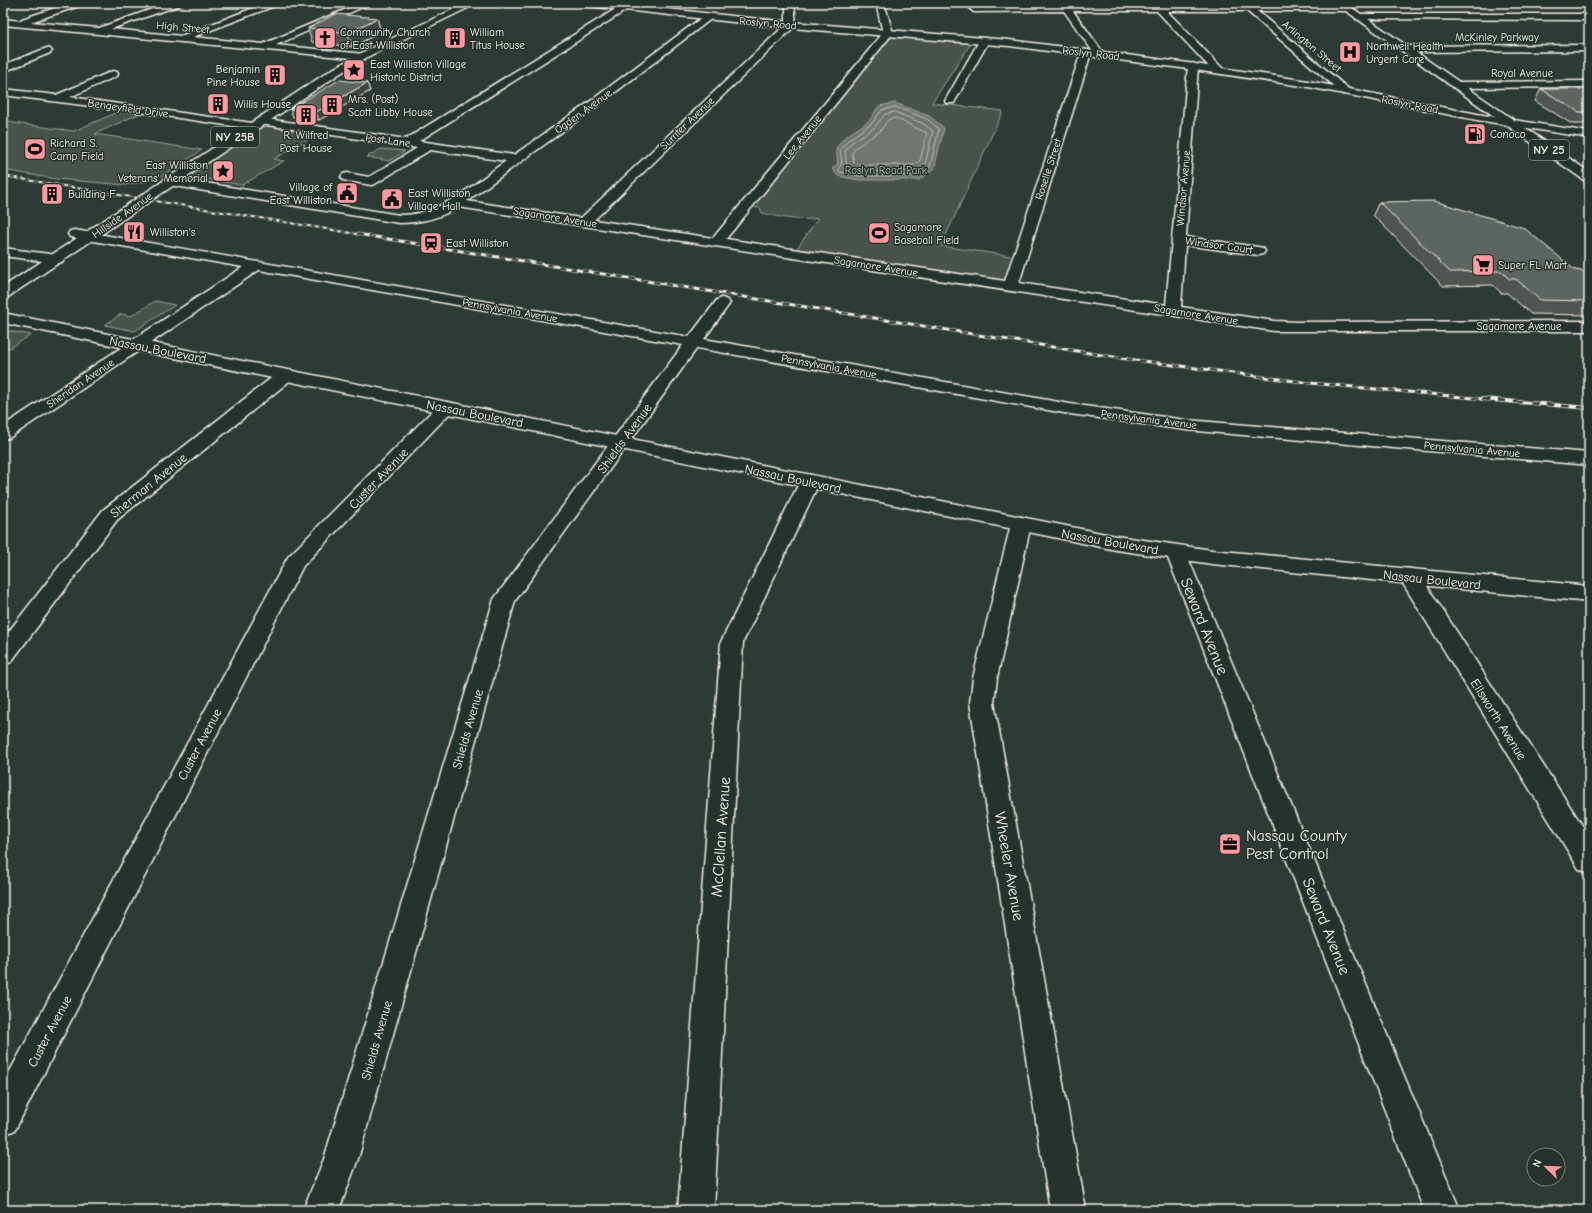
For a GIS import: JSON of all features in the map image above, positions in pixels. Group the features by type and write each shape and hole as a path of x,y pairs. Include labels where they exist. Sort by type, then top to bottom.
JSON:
{"street":[{"path":"3,28 79,3"},
{"path":"97,31 177,3"},
{"path":"180,39 274,3"},
{"path":"264,47 368,3"},
{"name":"NY 25B","path":"166,183 323,79 361,56 474,3"},
{"name":"Roslyn Road","path":"588,3 791,25 888,33 986,38 1218,70 1589,135"},
{"path":"644,9 653,3"},
{"path":"790,3 791,25"},
{"path":"880,3 888,33"},
{"path":"980,21 972,6 1342,5"},
{"name":"NY 25","path":"1342,5 1589,178"},
{"path":"1065,6 1099,54"},
{"path":"1156,6 1218,70"},
{"name":"Arlington Street","path":"1245,6 1347,92"},
{"path":"408,143 625,7"},
{"name":"Ogden Avenue","path":"456,203 592,105 708,17"},
{"path":"1359,17 1589,17"},
{"name":"High Street","path":"3,22 361,56"},
{"name":"Sumter Avenue","path":"584,222 791,25"},
{"name":"Lee Avenue","path":"717,242 888,33"},
{"path":"950,101 986,38"},
{"name":"McKinley Parkway","path":"1404,49 1589,48"},
{"path":"3,69 47,51"},
{"name":"Roselle Street","path":"1011,286 1086,53"},
{"name":"Windsor Avenue","path":"1173,310 1193,66"},
{"path":"58,98 113,74"},
{"name":"Royal Avenue","path":"1456,85 1588,85"},
{"name":"Bengeyfield Drive","path":"3,92 256,123"},
{"name":"Post Lane","path":"256,123 516,159"},
{"path":"347,177 371,181 428,146"},
{"path":"166,183 404,219 436,213 456,203"},
{"name":"Hillside Avenue","path":"3,281 75,234 115,210 166,183"},
{"name":"Hillside Avenue","path":"3,294 92,236 166,183"},
{"name":"Sagamore Avenue","path":"456,203 1289,327 1589,326"},
{"name":"Pennsylvania Avenue","path":"75,234 1070,409 1186,425 1589,459"},
{"name":"Windsor Court","path":"1179,240 1258,251"},
{"path":"3,252 57,258"},
{"name":"Sheridan Avenue","path":"3,434 256,265"},
{"name":"Shields Avenue","path":"321,1210 341,1159 504,599 722,303"},
{"name":"Nassau Boulevard","path":"3,318 1116,543 1176,553 1589,594"},
{"name":"Sherman Avenue","path":"3,656 110,515 286,375"},
{"name":"Custer Avenue","path":"3,1118 295,562 446,407"},
{"name":"McClellan Avenue","path":"696,1210 732,642 810,481"},
{"name":"Wheeler Avenue","path":"1021,524 985,678 982,703 1068,1210"},
{"name":"Seward Avenue","path":"1176,553 1442,1210"},
{"name":"Ellsworth Avenue","path":"1410,577 1589,860"}],"green space":[{"name":"Roslyn Road Park","path":"888,33 973,40 932,103 1003,111 941,246 1018,257 1009,285 794,253 818,218 797,219 782,217 762,213 760,208 746,206"},
{"path":"127,108 147,110 95,134 202,150 163,175 149,181 125,185 56,179 3,170 3,117 8,118 8,120 13,123 74,131"},
{"path":"266,122 323,131 274,159 284,161 242,185 189,176"},
{"path":"381,149 405,151 389,161 367,157"},
{"path":"155,301 175,305 135,331 105,325 121,314 131,316"},
{"path":"3,330 31,335 10,348 3,347"}],"water":[{"path":"895,103 929,116 944,128 934,169 919,180 859,180 838,176 832,169 838,163 836,148 845,137 869,121 879,106"}],"building":[{"path":"336,14 377,18 348,33 308,28"},
{"path":"339,80 367,83 316,112 290,109"},
{"path":"1541,89 1587,89 1589,90 1589,112 1579,112"},
{"name":"Super FL Mart","path":"1434,201 1524,228 1575,270 1581,271 1589,277 1589,301 1540,300 1516,279 1509,279 1501,271 1450,272 1379,202"}],"railway":[{"path":"3,176 363,235"},
{"path":"357,234 1120,358 1310,383 1495,400"},
{"path":"1482,399 1589,408"}],"place":[{"name":"Community Church of East Williston","path":"325,38"},
{"name":"William Titus House","path":"455,38"},
{"name":"Northwell Health Urgent Care","path":"1350,52"},
{"name":"East Williston Village Historic District","path":"354,70"},
{"name":"Benjamin Pine House","path":"275,75"},
{"name":"Willis House","path":"218,104"},
{"name":"Mrs. (Post) Scott Libby House","path":"332,105"},
{"name":"R. Wilfred Post House","path":"306,115"},
{"name":"Conoco","path":"1475,134"},
{"name":"Richard S. Camp Field","path":"35,149"},
{"name":"East Williston Veterans' Memorial","path":"223,171"},
{"name":"Village of East Williston","path":"347,193"},
{"name":"Building F","path":"52,194"},
{"name":"East Williston Village Hall","path":"392,199"},
{"name":"Williston's","path":"134,232"},
{"name":"Sagamore Baseball Field","path":"879,233"},
{"name":"East Williston","path":"431,243"},
{"name":"Super FL Mart","path":"1483,265"},
{"name":"Nassau County Pest Control","path":"1230,844"}]}
